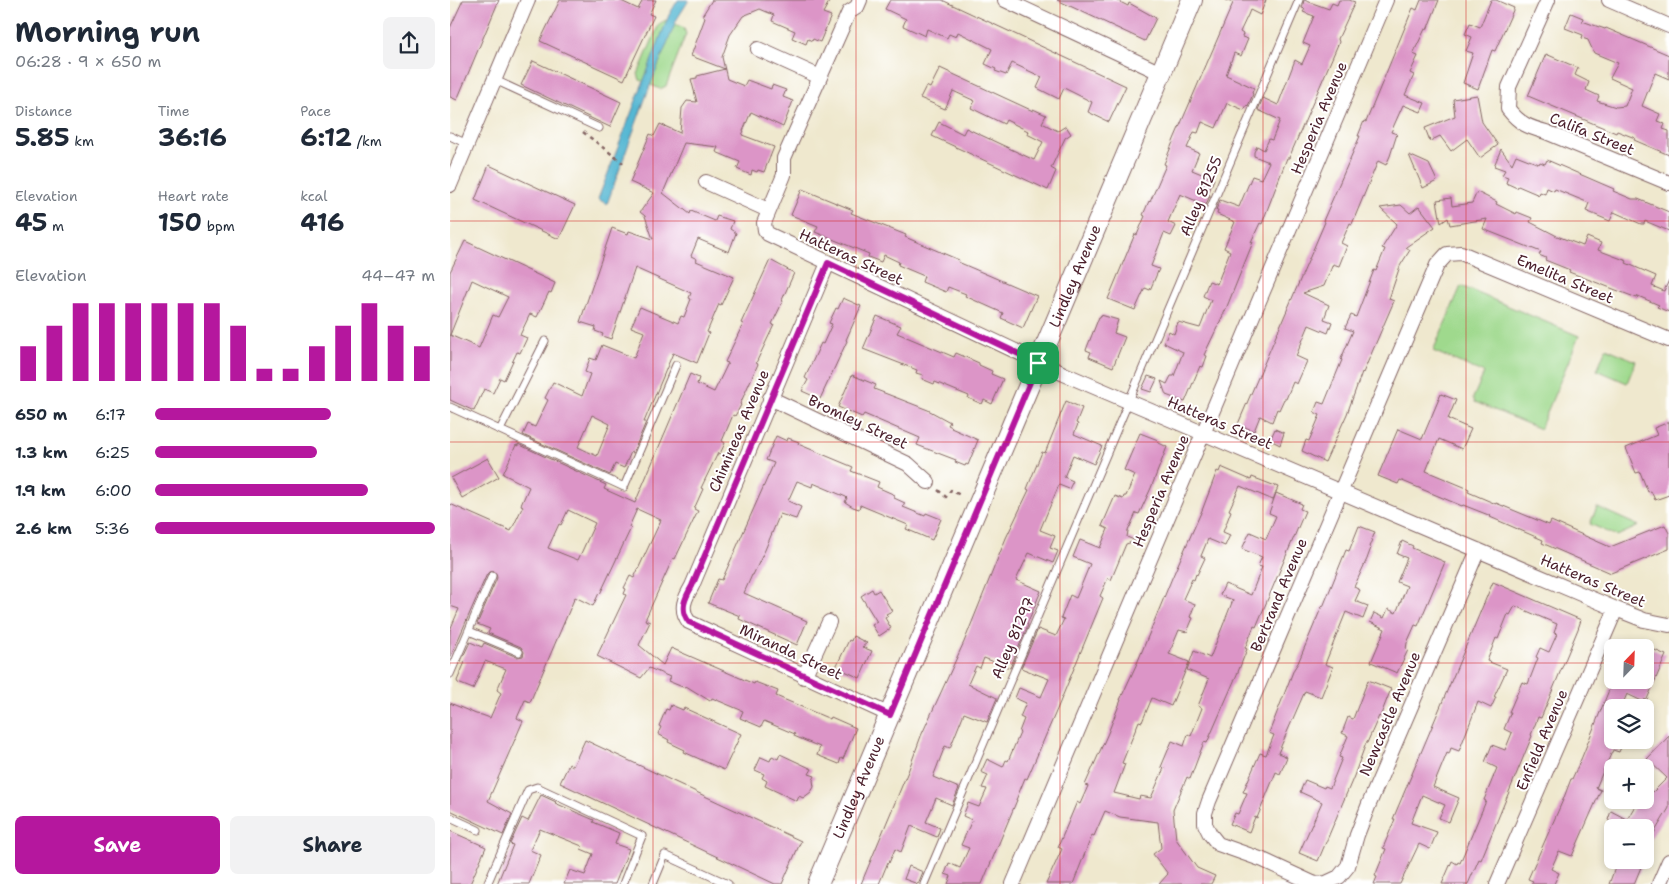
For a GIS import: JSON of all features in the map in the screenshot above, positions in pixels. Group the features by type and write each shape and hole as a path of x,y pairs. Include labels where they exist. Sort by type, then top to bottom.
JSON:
{"main road":[{"name":"Lindley Avenue","path":"818,884 1192,0"}],"street":[{"path":"450,185 528,0"},
{"path":"706,182 768,210 784,176 784,158 849,12 857,7 860,0"},
{"path":"1005,0 1161,73"},
{"name":"Hesperia Avenue","path":"1012,884 1386,0"},
{"name":"Califa Street","path":"1548,0 1509,87 1508,109 1518,121 1532,128 1546,132 1669,183"},
{"path":"1609,0 1669,26"},
{"path":"758,49 820,77"},
{"name":"Hatteras Street","path":"768,210 764,223 766,232 770,236 1038,363 1644,620 1669,625"},
{"name":"Emelita Street","path":"1447,254 1462,253 1475,258 1669,340"},
{"name":"Bertrand Avenue","path":"1326,883 1315,884 1270,863 1218,844 1205,824 1205,812 1425,294 1430,278 1437,265 1447,254"},
{"name":"Chimineas Avenue","path":"684,612 684,600 692,586 828,263"},
{"name":"Bromley Street","path":"770,398 908,464 928,482"},
{"name":"Newcastle Avenue","path":"1326,883 1339,877 1348,866 1369,804 1478,550"},
{"name":"Enfield Avenue","path":"1497,884 1616,608"},
{"name":"Miranda Street","path":"684,612 689,622 890,715"},
{"path":"804,676 828,622"},
{"path":"1659,884 1669,861"}],"lane":[{"name":"Alley 81255","path":"1128,402 1299,0"},
{"path":"495,80 599,128"},
{"path":"450,136 467,144"},
{"path":"500,430 545,341"},
{"path":"450,407 624,487 676,365"},
{"name":"Alley 81297","path":"924,884 1128,402"},
{"path":"450,675 492,576"},
{"path":"469,631 519,652"},
{"path":"488,882 528,790 537,787 642,836 623,884"},
{"path":"450,817 478,830"},
{"path":"653,884 665,855 728,884"}],"path":[{"path":"610,153 623,163"},
{"path":"928,482 946,496 951,490 960,495"}],"green space":[{"path":"666,20 684,28 686,34 666,86 660,89 640,80 638,74 659,24"},
{"path":"1461,286 1579,336 1540,429 1475,402 1473,398 1484,373 1433,351"},
{"path":"1606,348 1636,361 1627,383 1597,370"},
{"path":"1597,507 1639,526 1617,536 1590,524"}],"water":[{"path":"678,0 689,0 677,19 648,91 607,204 598,199 669,15"}],"building":[{"path":"463,0 499,0 457,100 450,97 450,28"},
{"path":"560,0 619,0 638,9 643,0 656,0 649,14 654,16 624,80 540,41"},
{"path":"712,0 830,0 823,13 831,16 820,42 808,39 806,44 792,38 795,31 772,21 774,15 760,9 743,16 730,35 722,57 725,69 691,56 705,18 702,16"},
{"path":"890,0 942,0 1126,86 1109,122 1088,112 1092,102 1064,88 1059,99 1037,88 1042,77 1012,63 1006,75 995,71 996,69 985,64 992,49 958,32 956,37 949,34 947,38 927,29 925,36 903,26 906,19 885,9"},
{"path":"1057,0 1116,0 1128,6 1129,3 1156,18 1145,41"},
{"path":"1225,0 1266,0 1260,15 1250,10 1240,32 1243,34 1242,37 1248,39 1241,56 1234,53 1226,75 1254,88 1253,94 1248,106 1244,110 1227,103 1216,128 1202,122 1198,133 1194,132 1187,148 1199,153 1192,170 1214,179 1208,194 1210,195 1206,205 1180,194 1168,222 1176,226 1171,236 1164,233 1151,266 1159,269 1150,290 1145,288 1135,310 1108,299 1135,234 1137,235 1145,216 1143,215 1166,165 1164,164 1175,137 1233,3"},
{"path":"1304,0 1329,9 1332,3 1337,5 1339,0 1355,2 1289,158 1287,158 1262,224 1260,223 1251,242 1253,242 1226,309 1204,355 1207,356 1203,367 1200,366 1185,402 1166,395 1161,381 1167,384 1171,376 1174,376 1183,352 1164,343 1169,331 1174,334 1178,322 1200,328 1211,300 1203,296 1209,281 1217,284 1230,251 1224,248 1235,222 1217,214 1218,210 1216,210 1220,200 1239,207 1252,176 1261,179 1269,162 1254,156 1254,152 1257,146 1264,150 1269,139 1272,140 1280,120 1258,110 1263,98 1278,105 1295,60 1302,64 1310,46 1303,43 1314,16 1303,12 1305,9 1302,8"},
{"path":"1421,0 1439,0 1427,30 1425,29 1413,54 1418,56 1410,73 1414,75 1405,95 1425,103 1421,112 1403,105 1391,132 1397,134 1390,156 1386,165 1378,161 1352,224 1350,223 1341,243 1347,246 1339,266 1333,264 1324,286 1303,293 1329,305 1324,319 1332,322 1328,333 1309,325 1296,356 1307,361 1297,384 1293,382 1286,399 1284,399 1279,410 1277,409 1272,422 1260,416 1254,431 1238,424 1325,222 1323,221 1360,136 1358,136 1364,121 1366,122 1413,8 1417,10"},
{"path":"1491,0 1496,0 1514,8 1495,51 1492,50 1478,89 1463,83 1473,53 1466,51 1472,37 1465,34 1470,23 1480,27"},
{"path":"1571,13 1583,18 1582,21 1606,28 1669,55 1669,79 1655,73 1642,106 1660,114 1657,121 1665,124 1663,129 1669,131 1669,155 1634,140 1635,138 1617,131 1616,133 1528,96 1546,54 1578,68 1575,75 1589,82 1586,90 1599,96 1597,101 1616,107 1625,106 1632,88 1610,78 1618,63 1594,53 1588,40 1582,38 1583,35 1565,28"},
{"path":"533,61 621,102 610,127 521,85"},
{"path":"940,68 1033,111 1033,109 1046,115 1042,123 1058,131 1066,126 1071,134 1065,138 1051,168 1056,171 1048,190 932,136 939,122 963,134 966,128 1034,160 1043,142 1027,134 1028,131 1006,120 1004,124 971,108 975,101 953,91 945,109 920,98 926,86 930,88"},
{"path":"725,69 727,79 744,86 747,80 771,89 772,85 786,90 783,97 793,101 783,127 751,112 743,131 742,135 774,147 764,172 752,170 751,175 737,169 740,162 716,152 718,147 684,143 663,193 690,214 691,211 715,221 717,216 733,221 730,229 736,233 729,252 698,239 691,256 697,259 696,261 734,277 721,305 719,304 697,363 673,353 633,453 631,452 624,468 615,464 610,475 523,435 528,424 535,427 548,400 545,398 553,382 582,396 590,374 585,372 590,358 596,360 602,345 634,358 644,332 631,327 640,307 678,323 681,316 684,317 691,299 689,298 691,293 635,268 611,339 595,331 596,327 580,322 612,228 628,234 629,231 653,239 645,216 640,212 654,193 630,182 650,134 654,136 660,124 680,133 682,108 687,101 697,102 691,79 697,78 697,76","holes":["592,415 610,424 597,456 578,447"]},
{"path":"1477,95 1482,122 1498,145 1480,158 1467,139 1451,151 1440,136 1430,141 1425,128 1455,116 1453,99"},
{"path":"1501,149 1512,164 1516,155 1539,164 1540,162 1545,164 1547,160 1614,189 1613,191 1669,212 1669,231 1645,221 1644,224 1641,224 1614,212 1610,221 1586,211 1589,203 1555,189 1554,191 1547,188 1545,194 1540,192 1539,195 1506,183 1508,177 1502,175 1505,170 1494,166"},
{"path":"1409,155 1429,164 1437,181 1423,188"},
{"path":"489,165 575,205 559,239 475,200"},
{"path":"802,189 853,210 851,213 906,235 905,237 959,260 958,262 1037,296 1023,328 1001,318 1003,313 965,296 966,294 948,287 946,292 922,282 924,276 898,265 899,262 884,255 881,262 868,257 869,254 815,232 818,226 791,215"},
{"path":"1477,192 1516,214 1517,212 1532,218 1530,222 1557,236 1583,246 1587,237 1601,243 1598,250 1627,261 1626,263 1656,276 1652,286 1664,291 1669,280 1669,312 1657,307 1659,305 1638,296 1637,298 1569,272 1570,270 1545,260 1546,258 1539,255 1541,252 1483,229 1487,219 1450,225 1448,218 1441,223 1437,200 1451,198 1452,206 1472,203"},
{"path":"1401,205 1410,213 1419,206 1435,227 1406,247 1410,250 1400,266 1389,299 1394,301 1325,462 1302,451 1306,440 1309,441 1320,415 1314,412 1318,402 1324,404 1353,331 1345,328 1351,315 1356,317 1374,270 1376,271 1385,249 1382,248 1397,224 1380,208"},
{"path":"465,241 555,283 537,317 530,314 520,335 527,338 520,353 517,352 504,380 500,378 493,393 484,389 474,411 450,400 450,272","holes":["472,280 508,297 498,317 493,315 479,348 450,335"]},
{"path":"770,260 794,273 772,324 774,325 756,363 758,364 741,405 735,416 733,415 722,441 725,443 701,488 703,489 694,509 698,511 675,559 673,558 645,620 650,622 639,645 663,665 671,648 754,684 755,682 778,691 776,696 856,728 843,759 841,758 839,764 817,755 820,747 794,736 795,734 764,721 761,727 740,718 743,711 712,698 710,701 686,686 685,688 668,681 670,677 649,668 641,678 597,656 626,595 624,594 626,589 624,588 630,576 634,578 661,520 637,509 629,527 631,528 600,594 593,606 575,597 530,702 525,700 517,718 523,721 488,801 512,814 503,835 450,810 450,703 490,718 501,693 497,690 506,669 485,661 473,689 457,681 465,662 461,661 470,642 482,647 484,643 517,657 523,656 524,652 521,647 488,633 490,629 477,624 497,578 496,573 492,571 487,574 450,658 450,630 459,609 450,606 450,504 511,531 523,506 521,505 529,487 503,474 518,444 606,485 604,489 635,503 690,374 699,378 697,384 714,392 728,363 725,362 743,324 741,323","holes":["568,510 595,523 578,560 548,548"]},
{"path":"843,298 861,306 820,399 802,391 808,380 805,378 832,324 829,323"},
{"path":"1101,315 1118,320 1114,333 1125,337 1113,367 1089,357 1091,352 1086,350"},
{"path":"877,316 901,326 897,333 954,357 956,353 979,363 979,365 992,371 991,374 1003,379 992,404 984,400 982,404 968,398 969,396 935,382 934,384 922,379 923,375 916,373 917,370 863,349"},
{"path":"852,375 876,385 874,389 928,410 950,422 948,425 951,428 978,440 968,465 966,464 965,466 955,462 956,460 917,445 920,438 864,414 862,417 838,407"},
{"path":"1148,376 1157,379 1151,392 1142,389"},
{"path":"1441,394 1456,400 1448,419 1471,429 1462,449 1439,439 1426,471 1469,489 1468,492 1496,504 1549,525 1551,521 1610,547 1665,525 1669,533 1669,549 1611,573 1542,543 1543,540 1491,516 1400,480 1398,484 1378,476 1398,429 1422,439"},
{"path":"1066,401 1082,408 1074,434 1102,446 1094,464 1073,455 1064,477 1073,481 1069,489 1059,485 1040,530 1055,536 1050,548 1058,551 1053,563 1029,553 1016,580 1041,591 1010,668 984,658 980,668 976,666 968,684 997,698 987,722 964,713 950,748 945,746 933,777 959,788 952,805 936,798 926,822 940,828 937,837 911,826 901,852 895,849 879,884 861,884 921,736 964,642 1006,538 1029,490 1027,489 1042,452 1045,453"},
{"path":"1669,422 1669,495 1655,500 1651,491 1648,492 1640,472 1636,473 1626,448 1657,435 1654,428"},
{"path":"1275,429 1284,433 1280,445 1270,440"},
{"path":"1140,433 1158,440 1157,442 1167,447 1139,514 1136,513 1128,531 1127,537 1136,541 1126,544 1111,580 1108,578 1100,596 1103,598 1027,779 1025,778 982,884 948,884 951,876 945,874 949,863 960,868 969,848 961,845 972,820 963,816 968,803 979,807 987,789 982,788 988,775 981,772 987,759 1003,767 1006,760 1008,761 1020,733 1024,719 1020,717 1026,703 1015,698 1019,688 1041,697 1049,679 1021,668 1038,629 1056,636 1064,619 1061,618 1070,595 1076,598 1090,564 1073,557 1080,540 1100,548 1108,529 1102,526 1115,496 1123,499 1126,496 1135,475 1124,470"},
{"path":"776,436 787,441 788,438 799,442 798,444 853,467 851,471 879,482 877,487 895,495 894,498 905,503 903,507 925,516 926,513 941,519 932,540 906,529 908,525 860,505 859,509 853,507 845,502 846,497 813,483 812,487 797,481 788,501 801,507 796,519 780,514 744,593 807,621 797,645 739,619 740,616 708,603 718,579 722,580 774,463 766,460"},
{"path":"488,458 499,477 462,498 451,478"},
{"path":"1221,467 1251,480 1252,477 1278,487 1273,500 1240,486 1229,510 1231,511 1223,532 1230,535 1225,546 1208,539 1201,556 1205,558 1194,580 1192,579 1183,599 1195,604 1190,617 1193,618 1187,632 1179,630 1169,654 1189,662 1171,706 1152,698 1142,722 1139,721 1122,763 1125,764 1114,793 1139,799 1140,796 1151,798 1164,768 1161,767 1172,741 1184,746 1188,734 1191,736 1202,708 1198,706 1209,679 1187,670 1194,651 1210,658 1233,600 1220,595 1225,584 1251,595 1262,567 1258,566 1262,557 1242,549 1250,532 1266,539 1276,516 1269,513 1276,493 1302,504 1300,509 1305,511 1256,627 1254,626 1238,672 1207,743 1204,742 1190,779 1187,777 1173,810 1176,839 1197,868 1215,876 1211,884 1159,884 1168,874 1153,854 1161,848 1158,822 1120,817 1105,811 1094,836 1092,835 1073,884 1046,884 1062,849 1058,847 1076,804 1077,802 1080,804 1088,786 1085,785 1120,700 1203,508 1217,471 1219,472"},
{"path":"1359,526 1375,532 1367,559 1354,587 1360,590 1355,601 1368,606 1363,619 1346,612 1325,664 1333,667 1321,697 1305,691 1278,753 1287,757 1280,774 1276,772 1257,818 1255,817 1249,832 1230,824 1235,813 1238,814 1247,793 1243,792 1260,753 1266,755 1274,735 1269,733 1294,669 1323,607 1346,550 1349,551"},
{"path":"1402,541 1413,546 1412,548 1445,562 1418,626 1415,625 1407,643 1406,649 1408,650 1397,673 1371,662 1385,629 1370,622 1374,613 1384,618 1388,609 1396,613 1407,586 1397,582 1407,558 1397,554"},
{"path":"1493,582 1581,620 1578,629 1541,718 1538,717 1481,860 1479,859 1468,884 1442,884 1452,861 1457,864 1458,862 1460,863 1486,801 1484,800 1497,768 1485,762 1492,745 1505,750 1512,733 1504,729 1522,682 1528,684 1540,648 1549,652 1557,634 1554,633 1557,624 1515,606 1510,615 1508,614 1487,661 1507,669 1494,697 1496,697 1491,708 1478,702 1459,751 1451,748 1449,754 1447,753 1433,787 1459,798 1449,822 1439,818 1445,805 1422,795 1411,823 1437,832 1430,849 1419,844 1400,884 1374,884 1377,877 1375,876 1386,849 1383,848 1395,819 1393,819"},
{"path":"872,589 874,593 879,590 892,611 886,614 888,616 885,618 891,628 879,636 872,625 877,622 861,596"},
{"path":"853,636 867,643 862,647 872,651 860,678 836,667 849,640 851,641"},
{"path":"1654,650 1666,655 1654,683"},
{"path":"1368,680 1391,689 1380,717 1366,743 1318,861 1299,853 1322,802 1300,792 1305,780 1324,788 1325,786 1330,788 1342,758 1339,757 1348,736 1342,733 1348,717 1353,719"},
{"path":"1609,689 1651,689 1647,699 1638,699 1627,694 1625,699 1605,699"},
{"path":"1604,702 1604,749 1620,749 1619,752 1613,750 1609,759 1604,759 1604,769 1596,788 1601,790 1572,856 1559,851 1551,869 1559,873 1554,884 1531,884 1533,881 1528,879"},
{"path":"671,705 683,710 684,708 741,734 724,770 684,752 685,750 668,742 669,740 658,734 666,709 669,710"},
{"path":"1669,736 1669,808 1654,833 1654,819 1627,819 1633,809 1654,809 1654,791 1667,778 1654,766 1654,759 1647,759"},
{"path":"585,740 801,841 782,884 775,884 560,783 569,764 573,766"},
{"path":"780,754 812,769 809,774 815,776 813,780 814,787 811,792 803,798 799,796 797,801 765,786 767,781 762,778 764,774 755,770 761,757 770,761 772,756 778,759"},
{"path":"541,795 619,833 615,844 629,849 615,884 564,884 570,870 585,875 593,854 581,849 582,846 540,829 530,850 541,855 529,884 497,884 513,845 510,844 522,818 528,821"},
{"path":"1611,811 1626,819 1608,819"},
{"path":"450,831 486,847 470,884 450,884"},
{"path":"909,866 923,872 918,884 904,879"},
{"path":"1615,869 1640,869 1634,884 1609,884"}],"route":[{"path":"828,263 1038,363 890,715 707,631 689,622 686,618 683,606 684,600 692,586 828,263"}]}
